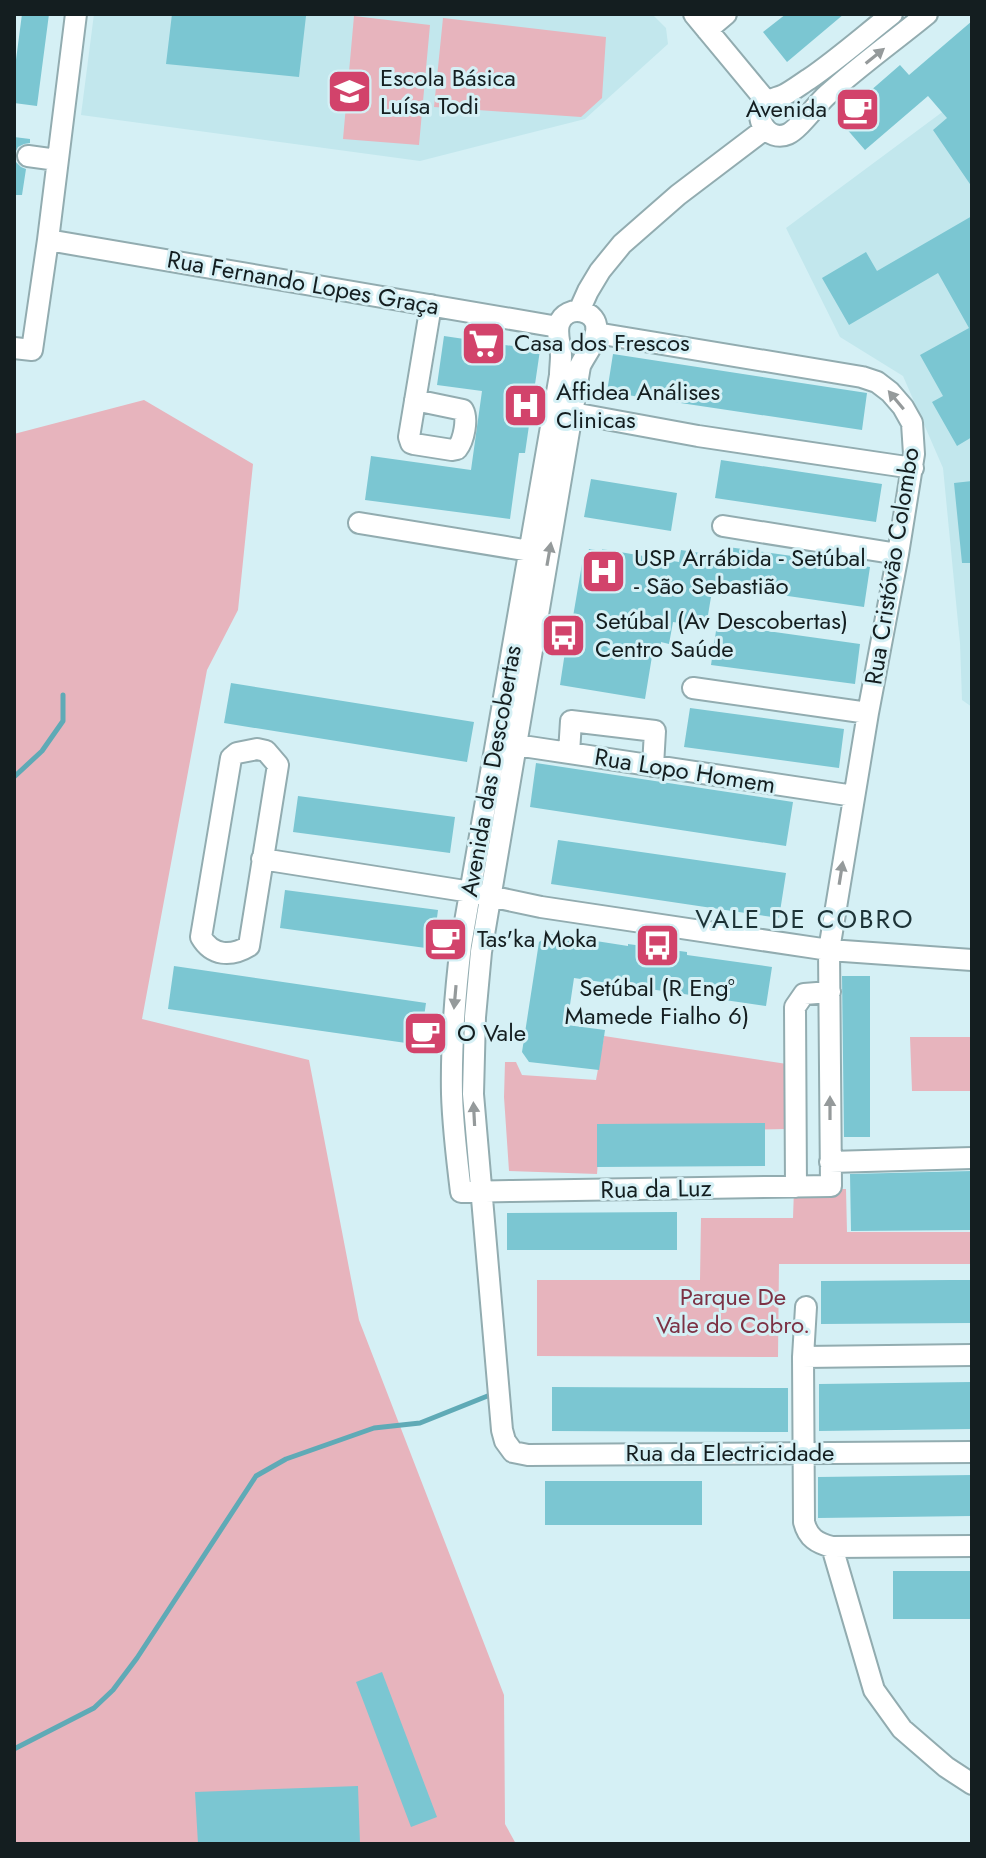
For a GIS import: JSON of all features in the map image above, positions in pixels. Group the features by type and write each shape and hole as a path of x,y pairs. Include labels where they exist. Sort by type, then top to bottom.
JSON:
{"street":[{"path":"23,349 48,240 76,14"},
{"path":"726,14 700,22 774,99 788,99 797,108 796,127"},
{"path":"892,14 812,77 761,110 760,117 765,129 781,136 792,132 826,96 927,14"},
{"path":"579,311 600,271 622,244 678,195 765,129"},
{"path":"28,156 57,160"},
{"name":"Rua Fernando Lopes Graça","path":"48,240 431,305 558,330"},
{"path":"415,400 431,305"},
{"path":"579,311 591,316 595,337 588,346 576,350 564,345 558,330 566,314 579,311"},
{"name":"Avenida das Descobertas","path":"481,894 516,745 563,412 558,330"},
{"name":"Avenida das Descobertas","path":"502,1430 473,1108 481,894 530,551 563,412 585,353 595,337"},
{"name":"Rua Cristóvão Colombo","path":"595,337 862,377 877,382 890,392 912,423 913,468 829,950 831,1186"},
{"path":"563,412 913,468"},
{"path":"359,523 530,551"},
{"path":"723,526 898,554"},
{"path":"693,688 868,713"},
{"path":"569,753 571,721 655,731 653,766"},
{"name":"Rua Lopo Homem","path":"516,745 854,796"},
{"path":"257,749 266,751 278,765 262,859 249,946 230,954 210,948 201,937 231,758 237,753 257,749"},
{"path":"262,859 481,894 541,907 829,950 972,960"},
{"path":"796,1187 795,1007 804,994 830,992"},
{"path":"830,1162 972,1158"},
{"name":"Rua da Luz","path":"481,1191 831,1186"},
{"path":"806,1307 803,1357 806,1530 820,1544 832,1547 972,1546"},
{"path":"803,1357 972,1355"},
{"name":"Rua da Electricidade","path":"502,1430 508,1447 519,1454 972,1452"},
{"path":"832,1547 874,1690 902,1729 946,1767 972,1784"}],"shaded area":[{"name":"Escola Básica Luísa Todi","path":"94,14 652,14 666,28 668,44 585,119 420,161 81,115"},
{"path":"972,90 972,707 962,700 960,643 943,468 903,376 840,337 786,228"}],"green space":[{"path":"354,16 430,25 419,145 343,139"},
{"path":"443,18 606,37 602,98 581,117 434,107"},
{"path":"144,400 253,464 238,610 207,670 142,1019 309,1060 359,1320 504,1695 505,1824 516,1844 14,1844 14,434"},
{"path":"604,1036 787,1064 786,1129 600,1133 597,1174 509,1171 505,1062 516,1062 522,1075 596,1080"},
{"path":"910,1037 972,1037 972,1091 912,1091"},
{"name":"Parque De Vale do Cobro.","path":"794,1189 846,1189 847,1232 972,1232 972,1264 779,1264 778,1357 537,1356 537,1280 700,1280 701,1218 793,1218"}],"building":[{"path":"22,14 49,14 37,106 14,103 14,75"},
{"path":"172,14 306,16 299,77 166,64"},
{"path":"786,14 844,14 787,62 763,32"},
{"path":"972,21 972,187 933,130 947,118 928,96 865,150 838,119 900,65 909,75"},
{"path":"14,137 30,139 30,143 18,147 15,153 16,162 26,169 22,195 14,195"},
{"path":"972,216 972,437 957,446 932,402 943,396 920,355 969,328 938,273 849,325 822,278 866,252 877,271"},
{"path":"444,336 540,350 525,453 519,453 510,519 365,500 371,456 471,470 482,391 437,385"},
{"path":"613,354 867,393 862,430 607,392"},
{"path":"721,460 882,484 876,522 715,498"},
{"path":"591,479 677,493 671,531 584,517"},
{"path":"972,481 972,563 962,563 954,483"},
{"path":"728,547 870,567 864,607 713,585 706,627 673,622 669,644 654,644 645,699 560,685 583,558 587,558 589,549 679,562 681,550 727,557"},
{"path":"717,624 860,644 855,684 711,665"},
{"path":"231,683 474,722 467,762 224,723"},
{"path":"690,708 844,729 839,768 684,747"},
{"path":"536,763 793,802 786,846 530,807"},
{"path":"298,796 455,817 450,853 293,832"},
{"path":"558,840 786,873 779,918 551,884"},
{"path":"285,890 438,910 433,949 280,928"},
{"path":"551,934 772,967 766,1006 574,978 567,1025 605,1030 599,1070 529,1062 522,1052 539,942"},
{"path":"174,966 426,1003 420,1045 168,1009"},
{"path":"842,976 870,976 870,1137 844,1137"},
{"path":"765,1123 765,1166 597,1167 597,1124"},
{"path":"972,1171 972,1230 851,1231 850,1174"},
{"path":"677,1212 677,1250 507,1250 507,1213"},
{"path":"972,1280 972,1323 821,1324 821,1281"},
{"path":"972,1382 972,1429 819,1431 819,1384"},
{"path":"552,1387 788,1388 788,1432 552,1431"},
{"path":"972,1475 972,1516 818,1518 818,1477"},
{"path":"545,1481 702,1481 702,1525 545,1525"},
{"path":"893,1571 972,1571 972,1619 893,1619"},
{"path":"382,1672 437,1817 411,1827 356,1682"},
{"path":"358,1786 360,1844 198,1844 195,1792"}],"waterway":[{"path":"14,777 42,751 63,721 63,695"},
{"path":"14,1749 94,1708 113,1690 256,1476 286,1459 374,1428 420,1423 490,1395"}],"place":[{"name":"Escola Básica Luísa Todi","path":"349,92"},
{"name":"Avenida","path":"858,109"},
{"name":"Casa dos Frescos","path":"483,343"},
{"name":"Affidea Análises Clinicas","path":"525,406"},
{"name":"USP Arrábida - Setúbal - São Sebastião","path":"603,572"},
{"name":"Setúbal (Av Descobertas) Centro Saúde","path":"564,635"},
{"name":"Tas'ka Moka","path":"446,939"},
{"name":"Setúbal (R Engº Mamede Fialho 6)","path":"657,946"},
{"name":"O Vale","path":"426,1033"}],"district":[{"name":"VALE DE COBRO","path":"805,919"}]}
